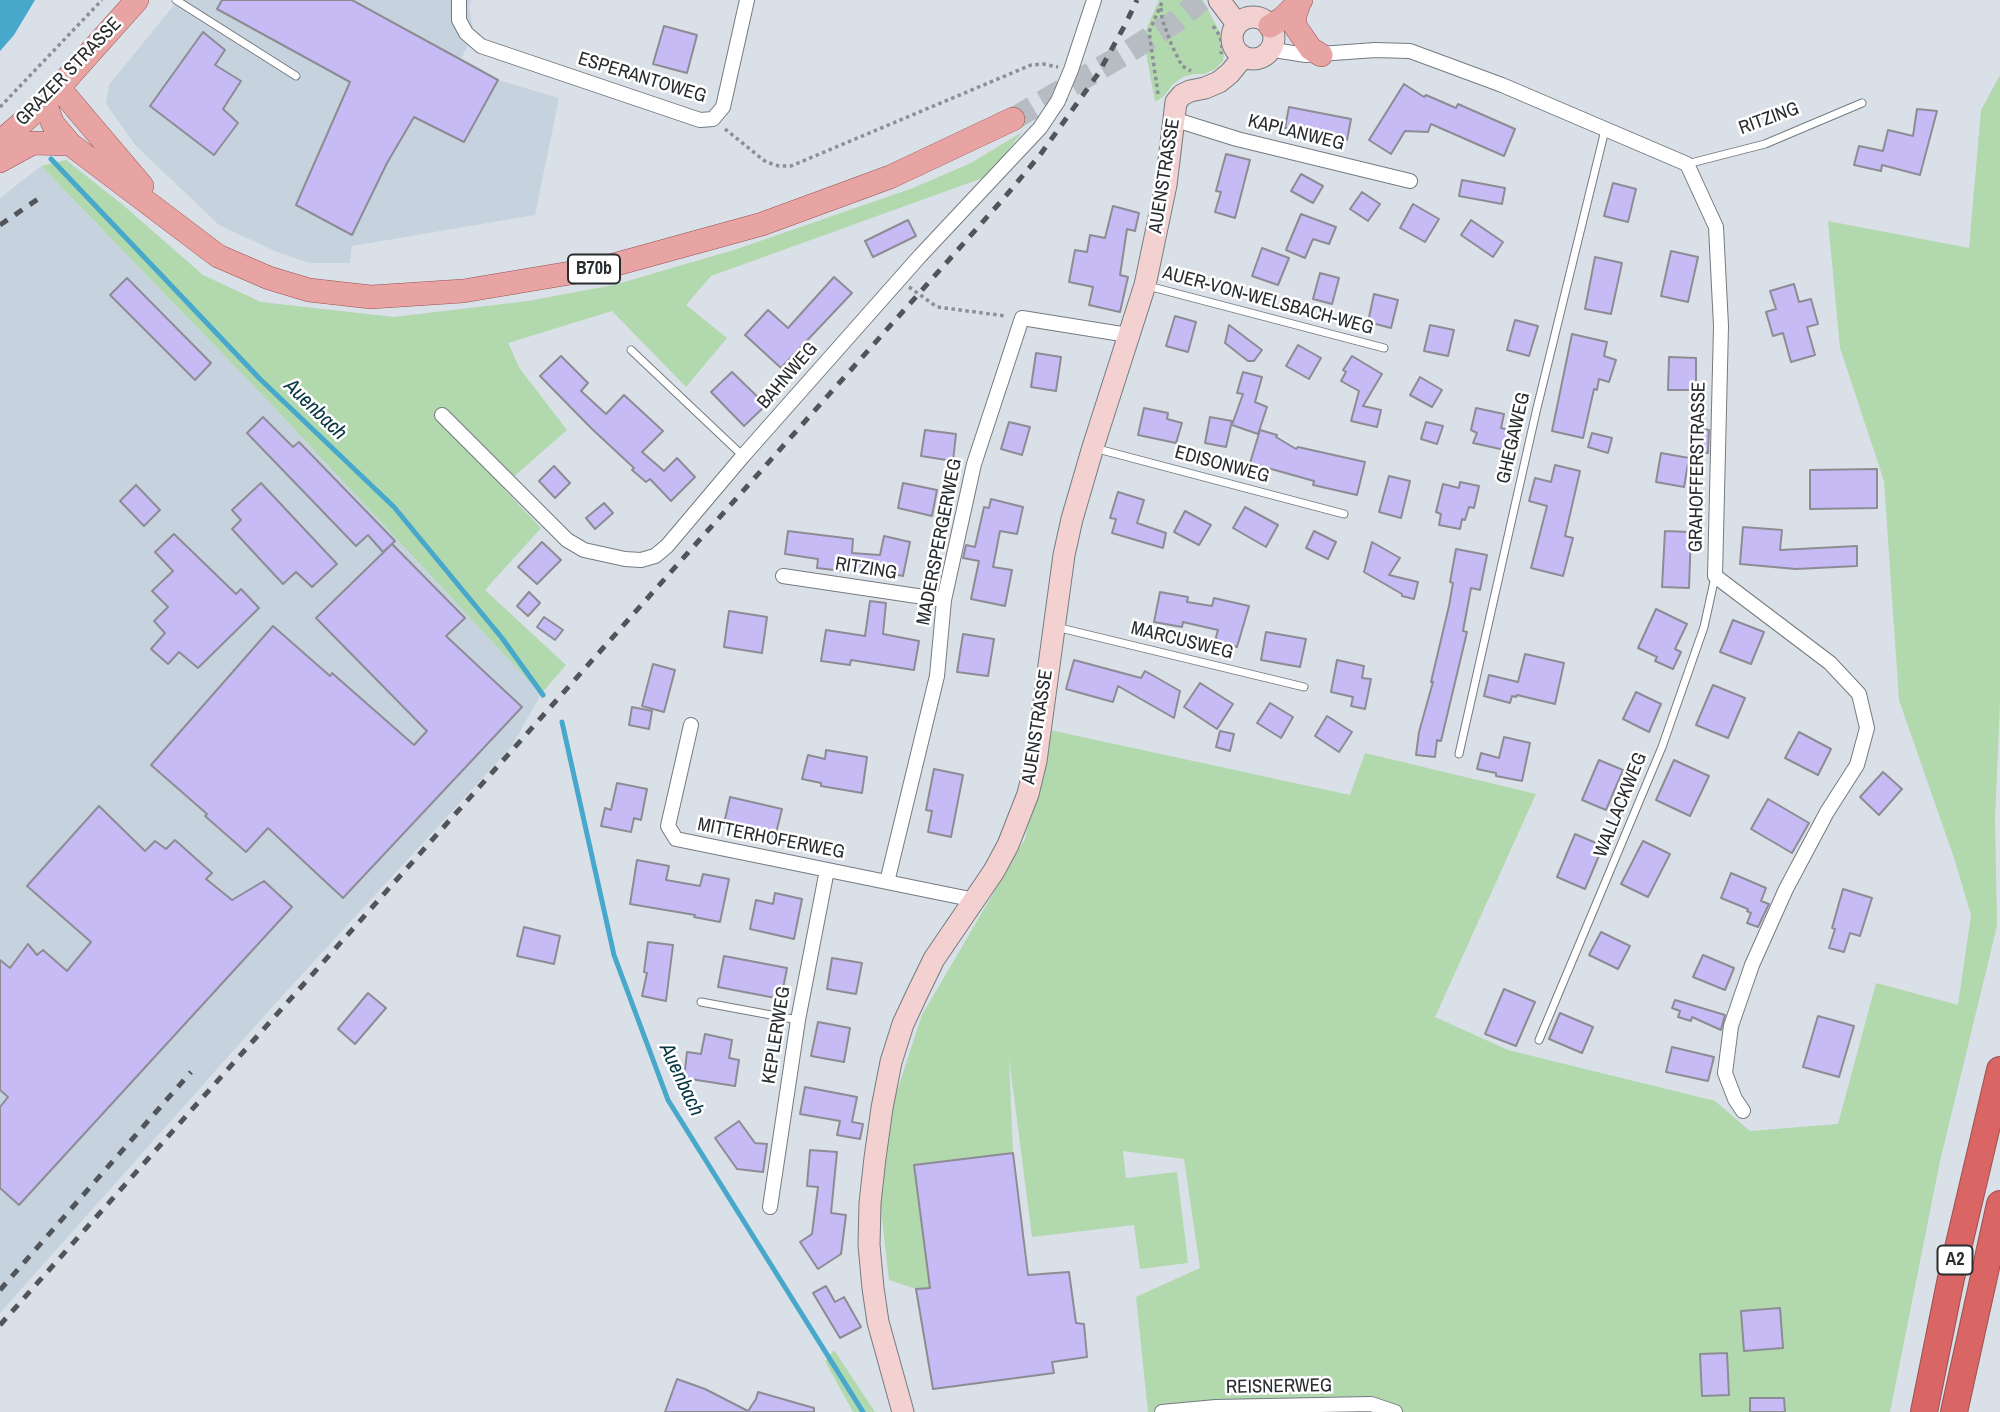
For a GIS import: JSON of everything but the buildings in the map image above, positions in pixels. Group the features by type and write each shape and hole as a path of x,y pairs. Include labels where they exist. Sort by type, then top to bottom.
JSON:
{"highway":[{"name":"A2","path":"1924,1412 1951,1278 2000,1070"},
{"name":"A2","path":"1954,1412 2000,1204"}],"main road":[{"name":"GRAZER STRASSE","path":"0,142 52,96 137,0"},
{"path":"1271,36 1283,18 1301,1"},
{"path":"1301,1 1295,15 1296,26 1311,49 1321,55"},
{"name":"B70b","path":"52,96 52,124 70,144 218,256 269,278 309,290 371,297 463,290 606,267 762,224 890,177 1013,119"},
{"name":"B70b","path":"52,96 169,218"},
{"path":"0,161 33,143 70,144"}],"street":[{"name":"ESPERANTOWEG","path":"459,0 459,20 466,33 481,46 701,120 713,119 723,107 747,0"},
{"name":"BAHNWEG","path":"442,415 566,540 584,550 625,559 641,560 655,556 667,546 920,256 1040,128 1058,100 1071,71 1094,0"},
{"path":"1219,0 1237,24"},
{"path":"1271,36 1266,54 1258,59 1242,57 1234,49 1231,40 1237,24 1246,18 1255,17 1266,21 1280,51 1292,54 1410,51 1502,85 1687,164"},
{"name":"AUENSTRASSE","path":"904,1412 878,1322 869,1245 870,1203 882,1108 891,1062 903,1024 934,959 975,900 1008,845 1028,794 1036,761 1064,555 1093,447 1145,285 1166,186 1176,102 1182,95 1219,82 1230,74 1242,57"},
{"name":"KAPLANWEG","path":"1173,119 1237,139 1410,181"},
{"name":"GRAHOFFERSTRASSE","path":"1687,164 1716,227 1721,326 1715,576 1830,663 1859,694 1867,728 1857,765 1827,812 1786,889 1752,965 1731,1026 1725,1073 1743,1111"},
{"path":"1022,318 1128,335"},
{"name":"MADERSPERGERWEG","path":"887,882 937,676 944,600 974,464 1022,318"},
{"name":"RITZING","path":"783,576 944,600"},
{"name":"MITTERHOFERWEG","path":"691,725 668,826 676,839 975,900"},
{"name":"KEPLERWEG","path":"770,1207 797,1020 827,870"},
{"name":"REISNERWEG","path":"1162,1412 1216,1407 1371,1404 1395,1412"}],"lane":[{"path":"176,0 296,76"},
{"name":"RITZING","path":"1687,164 1765,144 1862,103"},
{"name":"GHEGAWEG","path":"1459,754 1536,412 1605,130"},
{"name":"AUER-VON-WELSBACH-WEG","path":"1145,285 1384,348"},
{"path":"631,350 743,456"},
{"name":"EDISONWEG","path":"1093,447 1344,514"},
{"name":"WALLACKWEG","path":"1539,1040 1675,712 1704,626 1715,576"},
{"name":"MARCUSWEG","path":"1053,626 1304,687"},
{"path":"701,1002 797,1020"}],"path":[{"path":"0,107 102,0"},
{"path":"1161,5 1162,19 1172,46 1182,66 1192,71"},
{"path":"1212,24 1220,36 1220,58"},
{"path":"713,119 766,162 791,166 1031,65 1044,64 1071,71"},
{"path":"920,256 927,262 905,285 937,307 1022,318"}],"shaded area":[{"path":"178,0 472,0 469,7 474,34 461,59 498,80 559,98 535,215 352,246 350,263 309,263 277,252 219,225 135,145 106,104 109,85"},
{"path":"41,166 272,405 541,694 512,746 273,1006 0,1313 0,198"}],"green space":[{"path":"1159,0 1203,0 1225,47 1223,61 1215,69 1204,74 1183,77 1155,102 1143,37"},
{"path":"2000,75 2000,701 1995,819 1997,926 1940,1161 1890,1412 1379,1412 1371,1404 1148,1412 1136,1297 1200,1268 1184,1159 1123,1151 1126,1178 1177,1172 1188,1263 1140,1269 1134,1225 1032,1237 1009,1058 1013,1153 914,1166 930,1288 916,1289 889,1280 875,1158 922,1015 1025,839 1050,730 1350,795 1365,753 1536,794 1435,1017 1508,1050 1715,1101 1750,1131 1838,1124 1876,983 1958,1005 1971,915 1899,700 1884,481 1840,348 1828,221 1969,248 1981,110"},
{"path":"1022,132 988,176 711,276 686,305 727,338 686,387 612,311 508,343 520,369 567,430 502,487 541,528 485,590 566,665 541,694 272,405 41,166 66,160 123,205 203,275 261,302 394,317 528,301 614,285 737,249 913,188 971,163"},
{"path":"834,1350 875,1412 853,1412 825,1361"}],"water":[{"path":"0,0 35,0 14,35 0,51"}],"waterway":[{"name":"Auenbach","path":"51,159 260,379 394,507 502,638 543,695"},
{"name":"Auenbach","path":"562,722 614,955 668,1100 863,1412"}],"tunnel":[{"path":"1013,119 1128,52 1176,21 1201,0"}],"railway":[{"path":"0,1325 1004,198 1040,155 1098,74 1137,0"},
{"path":"0,225 38,199"},
{"path":"0,1290 191,1072"}]}
